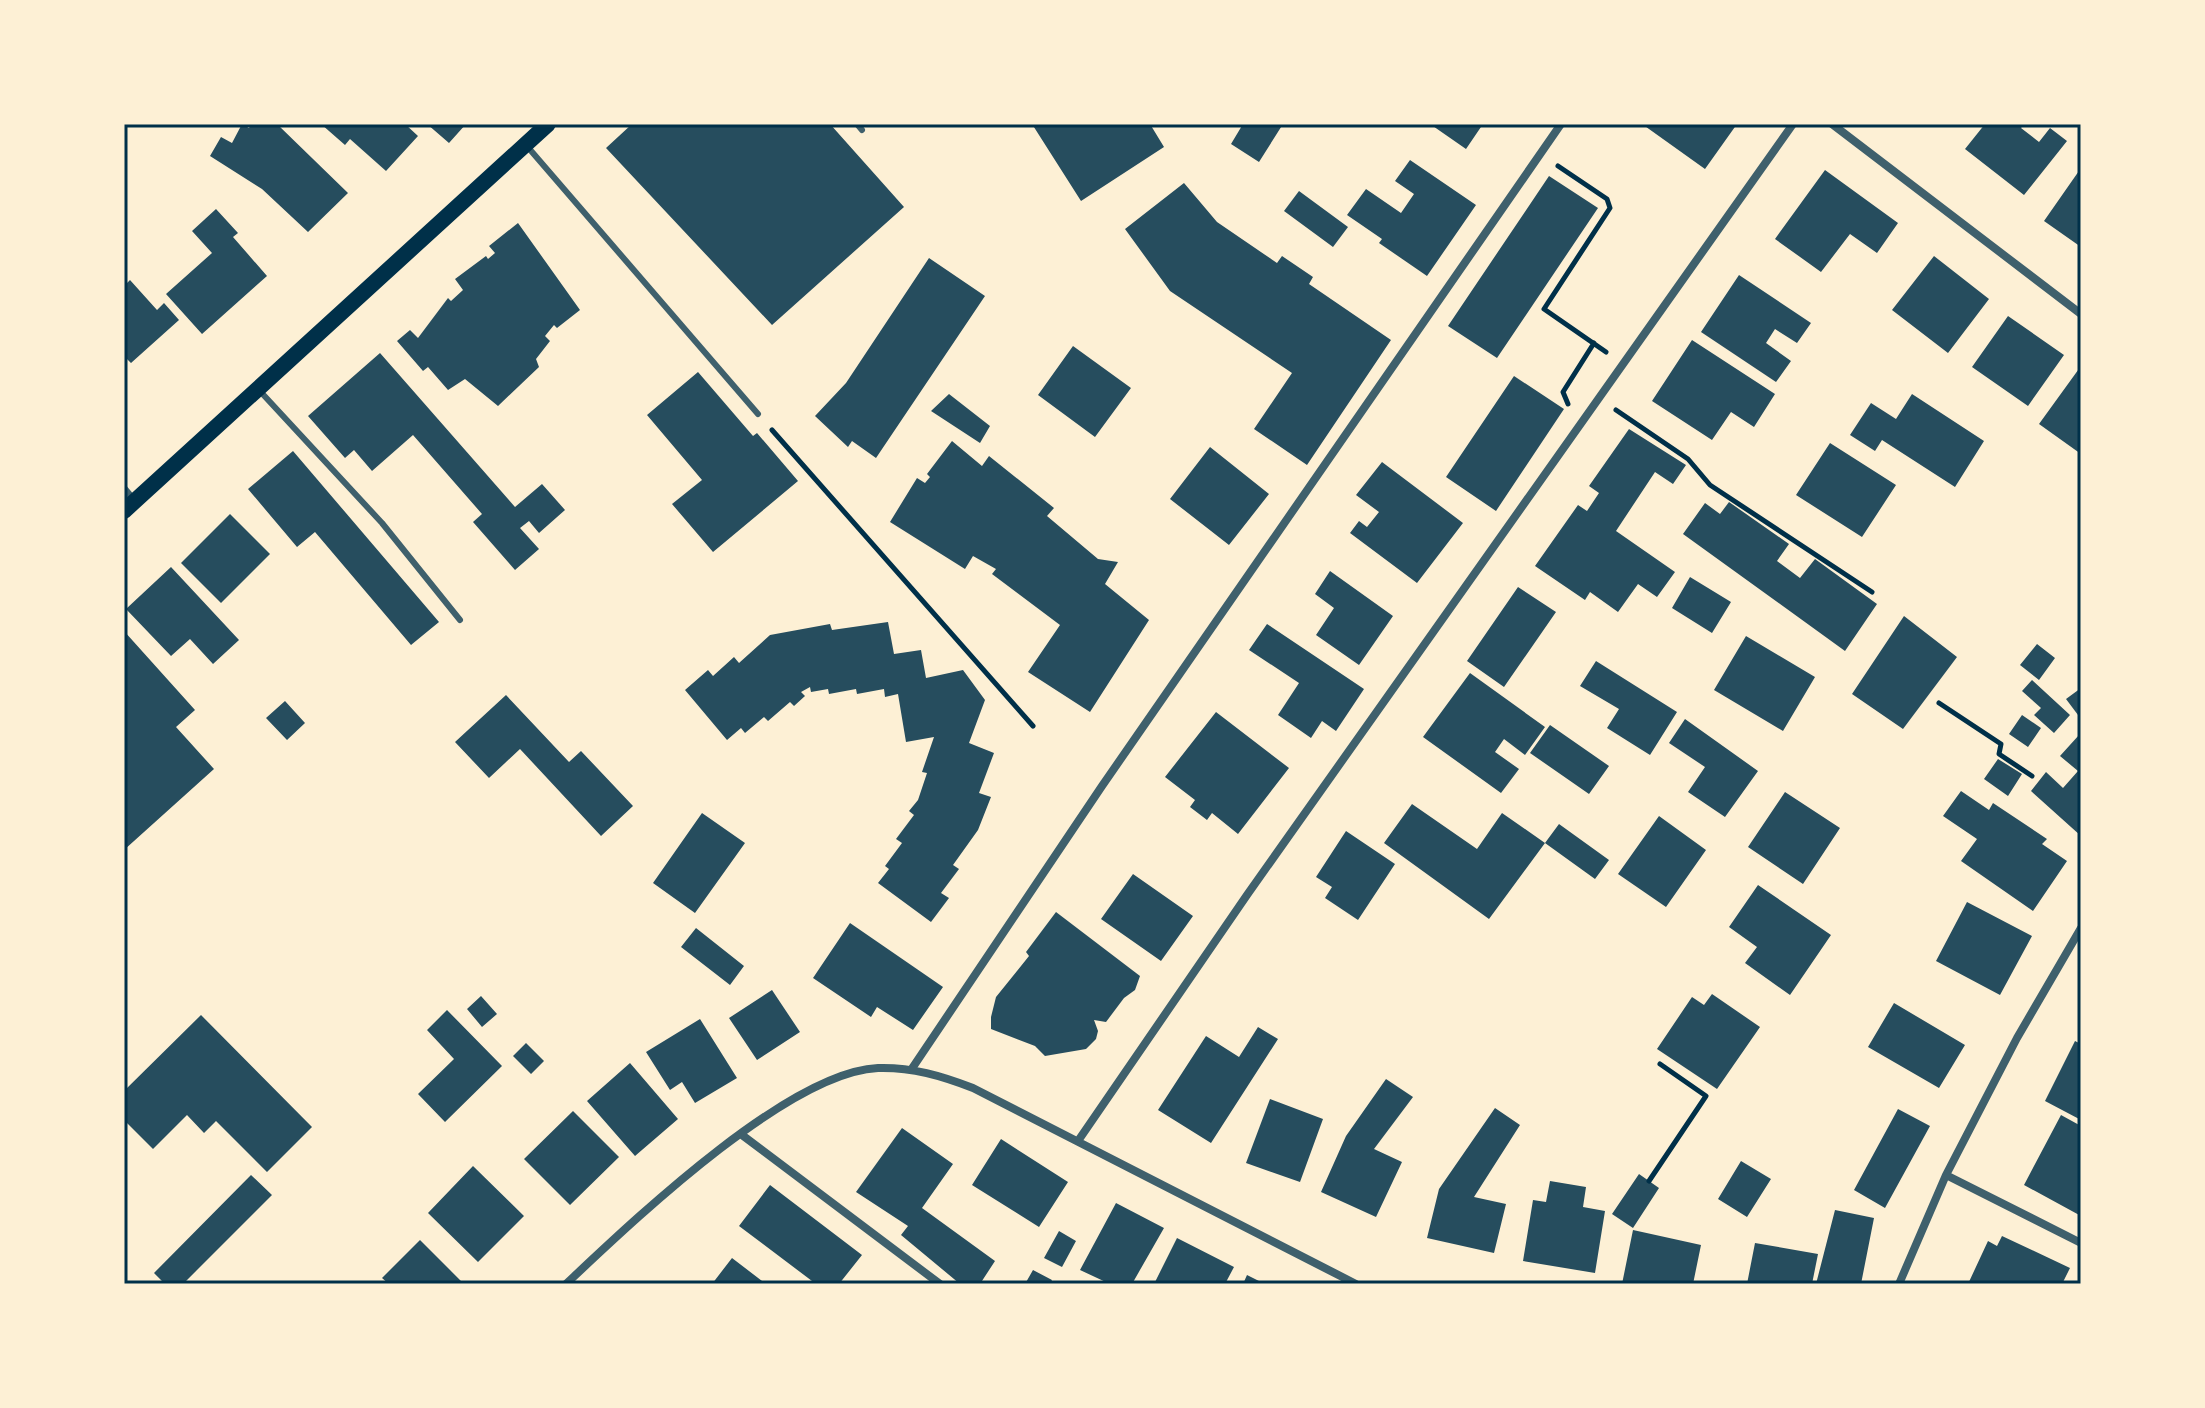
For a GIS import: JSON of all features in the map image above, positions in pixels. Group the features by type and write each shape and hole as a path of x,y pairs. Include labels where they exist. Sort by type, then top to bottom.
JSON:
{"main road":[{"path":"128,501 258,389 548,124"}],"street":[{"path":"911,1070 1102,786 1561,124"},
{"path":"1078,1141 1247,895 1793,124"},
{"path":"1832,124 2081,314"},
{"path":"1899,1284 1946,1175 2017,1038 2081,928"},
{"path":"566,1284 701,1162 823,1083 877,1068 933,1073 973,1088 1356,1284"},
{"path":"742,1135 940,1284"},
{"path":"1946,1175 2081,1243"}],"lane":[{"path":"526,145 758,414"},
{"path":"258,389 382,523 460,620"}],"path":[{"path":"1541,154 1607,199 1610,208 1544,309 1624,364"},
{"path":"1600,399 1688,459 1710,485 1872,592"},
{"path":"758,414 1033,726"},
{"path":"1939,703 2001,744 1999,754 2032,776"},
{"path":"1649,1181 1706,1096 1660,1064"}],"building":[{"path":"242,124 249,128 251,124 277,124 348,193 308,232 262,189 210,156 221,137 232,143"},
{"path":"321,124 405,124 418,136 386,171 350,139 345,145"},
{"path":"427,124 466,124 449,143"},
{"path":"632,124 830,124 904,207 772,325 606,148"},
{"path":"1032,124 1150,124 1164,147 1081,201"},
{"path":"1243,124 1283,124 1259,162 1231,144"},
{"path":"1430,124 1483,124 1466,149"},
{"path":"1642,124 1737,124 1705,169"},
{"path":"1985,124 2024,124 2021,128 2039,142 2050,128 2067,141 2024,195 1965,149"},
{"path":"1410,160 1476,205 1427,276 1379,243 1382,239 1347,215 1366,189 1401,213 1414,194 1395,181"},
{"path":"2081,168 2081,247 2044,221"},
{"path":"1825,170 1898,223 1877,253 1850,234 1821,272 1775,239"},
{"path":"1549,176 1598,208 1497,358 1448,326"},
{"path":"1184,183 1217,222 1277,263 1282,256 1313,277 1309,284 1391,340 1307,465 1254,429 1292,373 1170,291 1125,229"},
{"path":"1299,191 1348,227 1333,247 1284,211"},
{"path":"216,209 238,233 233,237 267,276 202,334 166,294 212,253 192,231"},
{"path":"518,223 580,310 557,328 554,325 545,336 550,341 536,359 539,367 498,406 465,379 448,390 428,367 423,371 397,341 410,330 418,338 448,298 451,301 463,290 455,279 495,253 489,246"},
{"path":"1934,256 1989,299 1948,353 1892,310"},
{"path":"929,258 985,296 876,458 852,441 848,447 815,416 846,383"},
{"path":"1739,275 1811,323 1797,343 1775,329 1766,343 1791,361 1776,382 1701,332"},
{"path":"130,280 157,310 164,303 179,320 131,363 124,356 124,286"},
{"path":"2008,316 2064,355 2028,406 1972,367"},
{"path":"1692,340 1775,394 1754,427 1731,412 1712,440 1652,401"},
{"path":"1073,346 1131,388 1095,437 1038,395"},
{"path":"380,353 515,507 542,484 565,510 539,533 529,521 520,528 539,549 515,570 473,522 482,514 413,435 372,471 354,450 345,458 308,416"},
{"path":"2081,366 2081,454 2039,424"},
{"path":"698,372 753,436 757,433 798,481 713,552 672,504 702,480 647,415"},
{"path":"1514,376 1564,409 1496,511 1446,477"},
{"path":"949,394 990,426 980,443 931,411"},
{"path":"1912,394 1984,441 1955,487 1882,440 1875,451 1850,435 1871,403 1896,419"},
{"path":"1629,429 1686,465 1673,484 1655,472 1616,531 1675,572 1657,597 1638,584 1618,612 1590,592 1585,600 1535,566 1578,505 1587,511 1599,493 1589,486"},
{"path":"952,441 982,466 989,456 1054,508 1047,516 1098,559 1118,562 1105,584 1149,620 1090,712 1028,672 1060,625 992,574 996,569 973,556 965,569 890,522 917,478 925,483 930,477 927,474"},
{"path":"1830,443 1896,485 1862,537 1796,495"},
{"path":"1210,447 1269,494 1229,545 1170,499"},
{"path":"293,451 439,622 411,645 315,532 297,547 248,489"},
{"path":"1382,462 1463,523 1417,583 1350,533 1359,521 1367,527 1379,512 1356,495"},
{"path":"1729,502 1789,544 1777,561 1800,578 1815,559 1877,604 1845,651 1683,534 1705,503 1720,514"},
{"path":"230,514 270,554 221,603 181,563"},
{"path":"171,567 239,640 213,664 190,639 171,656 126,609"},
{"path":"1330,571 1393,616 1359,665 1316,635 1334,608 1315,594"},
{"path":"1690,577 1731,602 1712,633 1672,608"},
{"path":"1518,587 1556,612 1504,687 1467,661"},
{"path":"1904,616 1957,657 1903,729 1852,694"},
{"path":"888,622 894,654 921,650 926,678 963,670 985,700 969,743 994,753 979,793 991,797 978,830 953,865 959,869 941,893 949,898 931,922 878,883 889,869 885,866 902,843 896,839 914,815 909,811 918,800 927,773 922,772 934,737 906,742 898,694 885,697 884,689 857,694 856,689 829,694 828,689 811,692 810,687 801,692 805,696 794,706 790,702 768,721 764,717 745,733 741,728 727,740 685,690 708,670 713,676 734,657 739,663 770,635 830,624 832,630"},
{"path":"1267,624 1364,689 1336,731 1322,721 1311,738 1278,715 1299,683 1249,650"},
{"path":"124,631 195,710 176,727 214,769 124,850"},
{"path":"1746,636 1815,677 1783,731 1714,690"},
{"path":"2037,644 2055,658 2039,680 2020,665"},
{"path":"1596,661 1677,712 1650,755 1607,728 1619,709 1580,686"},
{"path":"1470,673 1545,727 1525,755 1504,739 1495,752 1519,769 1501,793 1423,737"},
{"path":"2032,680 2070,715 2054,733 2034,715 2041,708 2022,691"},
{"path":"2081,688 2081,719 2066,699"},
{"path":"506,695 569,762 581,751 633,806 601,836 520,749 489,778 455,742"},
{"path":"285,701 305,723 287,740 266,718"},
{"path":"1216,712 1289,768 1238,834 1212,813 1207,820 1190,807 1195,800 1165,777"},
{"path":"2022,715 2041,728 2028,747 2009,734"},
{"path":"1685,719 1758,771 1725,817 1688,792 1705,767 1669,743"},
{"path":"1550,725 1609,766 1589,794 1530,753"},
{"path":"2079,735 2081,836 2031,791 2046,772 2063,788 2078,771 2060,756"},
{"path":"1998,759 2022,774 2008,796 1984,779"},
{"path":"1961,791 1989,810 1993,803 2047,839 2042,844 2067,861 2033,911 1961,861 1977,839 1943,816"},
{"path":"1785,792 1840,828 1803,884 1748,847"},
{"path":"1412,804 1477,849 1502,813 1545,843 1489,919 1384,843"},
{"path":"702,813 745,843 695,913 653,883"},
{"path":"1659,816 1706,850 1666,907 1618,874"},
{"path":"1559,824 1609,860 1595,879 1545,843"},
{"path":"1346,831 1395,864 1358,920 1325,898 1332,887 1316,877"},
{"path":"1133,874 1193,916 1161,961 1101,919"},
{"path":"1758,885 1831,935 1790,995 1745,963 1757,947 1729,927"},
{"path":"1967,902 2032,936 2000,995 1936,961"},
{"path":"1056,912 1140,976 1135,990 1124,998 1106,1022 1094,1020 1098,1031 1096,1039 1086,1049 1045,1056 1035,1046 991,1029 991,1017 996,997 1029,956 1026,952"},
{"path":"850,923 943,987 913,1030 877,1007 871,1017 813,978"},
{"path":"696,928 744,966 730,985 681,947"},
{"path":"772,990 800,1032 757,1060 729,1018"},
{"path":"1712,994 1760,1027 1717,1089 1657,1049 1692,997 1704,1005"},
{"path":"481,996 497,1014 482,1027 467,1009"},
{"path":"1894,1003 1965,1045 1939,1088 1868,1047"},
{"path":"447,1010 502,1066 445,1122 418,1094 454,1059 427,1030"},
{"path":"201,1015 312,1127 267,1172 216,1121 204,1133 187,1115 153,1149 124,1120 124,1091"},
{"path":"700,1019 737,1078 695,1103 682,1082 670,1090 646,1052"},
{"path":"1258,1027 1278,1039 1211,1143 1158,1110 1206,1036 1239,1057"},
{"path":"2075,1041 2081,1044 2081,1120 2045,1101"},
{"path":"526,1043 544,1061 531,1074 513,1056"},
{"path":"630,1063 678,1119 635,1156 587,1101"},
{"path":"1386,1079 1413,1097 1374,1149 1402,1162 1376,1217 1321,1192 1346,1136"},
{"path":"1270,1099 1323,1119 1300,1182 1246,1163"},
{"path":"1495,1108 1520,1125 1474,1197 1506,1204 1494,1253 1427,1238 1439,1189"},
{"path":"1898,1109 1930,1126 1885,1208 1854,1190"},
{"path":"573,1111 619,1157 570,1205 524,1159"},
{"path":"2061,1115 2081,1126 2081,1216 2024,1185"},
{"path":"902,1128 953,1164 922,1208 995,1261 980,1284 960,1284 901,1235 908,1226 856,1192"},
{"path":"1001,1139 1068,1182 1039,1227 972,1185"},
{"path":"1741,1161 1771,1179 1747,1217 1718,1199"},
{"path":"473,1166 524,1216 478,1262 428,1213"},
{"path":"1639,1174 1659,1188 1633,1228 1612,1214"},
{"path":"251,1175 272,1195 183,1284 165,1284 154,1273"},
{"path":"1550,1181 1586,1187 1583,1207 1605,1211 1595,1273 1523,1261 1533,1200 1546,1202"},
{"path":"770,1185 862,1255 839,1284 816,1284 739,1226"},
{"path":"1116,1203 1164,1228 1132,1284 1110,1284 1080,1270"},
{"path":"1835,1210 1874,1218 1861,1284 1816,1284"},
{"path":"1633,1230 1701,1245 1693,1284 1622,1284"},
{"path":"1059,1231 1076,1241 1062,1267 1044,1258"},
{"path":"2002,1236 2070,1268 2062,1284 1968,1284 1988,1241 1997,1246"},
{"path":"1177,1238 1234,1267 1225,1284 1154,1284"},
{"path":"420,1240 464,1284 389,1284 382,1278"},
{"path":"1755,1243 1818,1254 1812,1284 1747,1284"},
{"path":"732,1258 766,1284 712,1284"},
{"path":"1033,1270 1052,1280 1050,1284 1025,1284"},
{"path":"1247,1275 1265,1284 1243,1284"}]}
